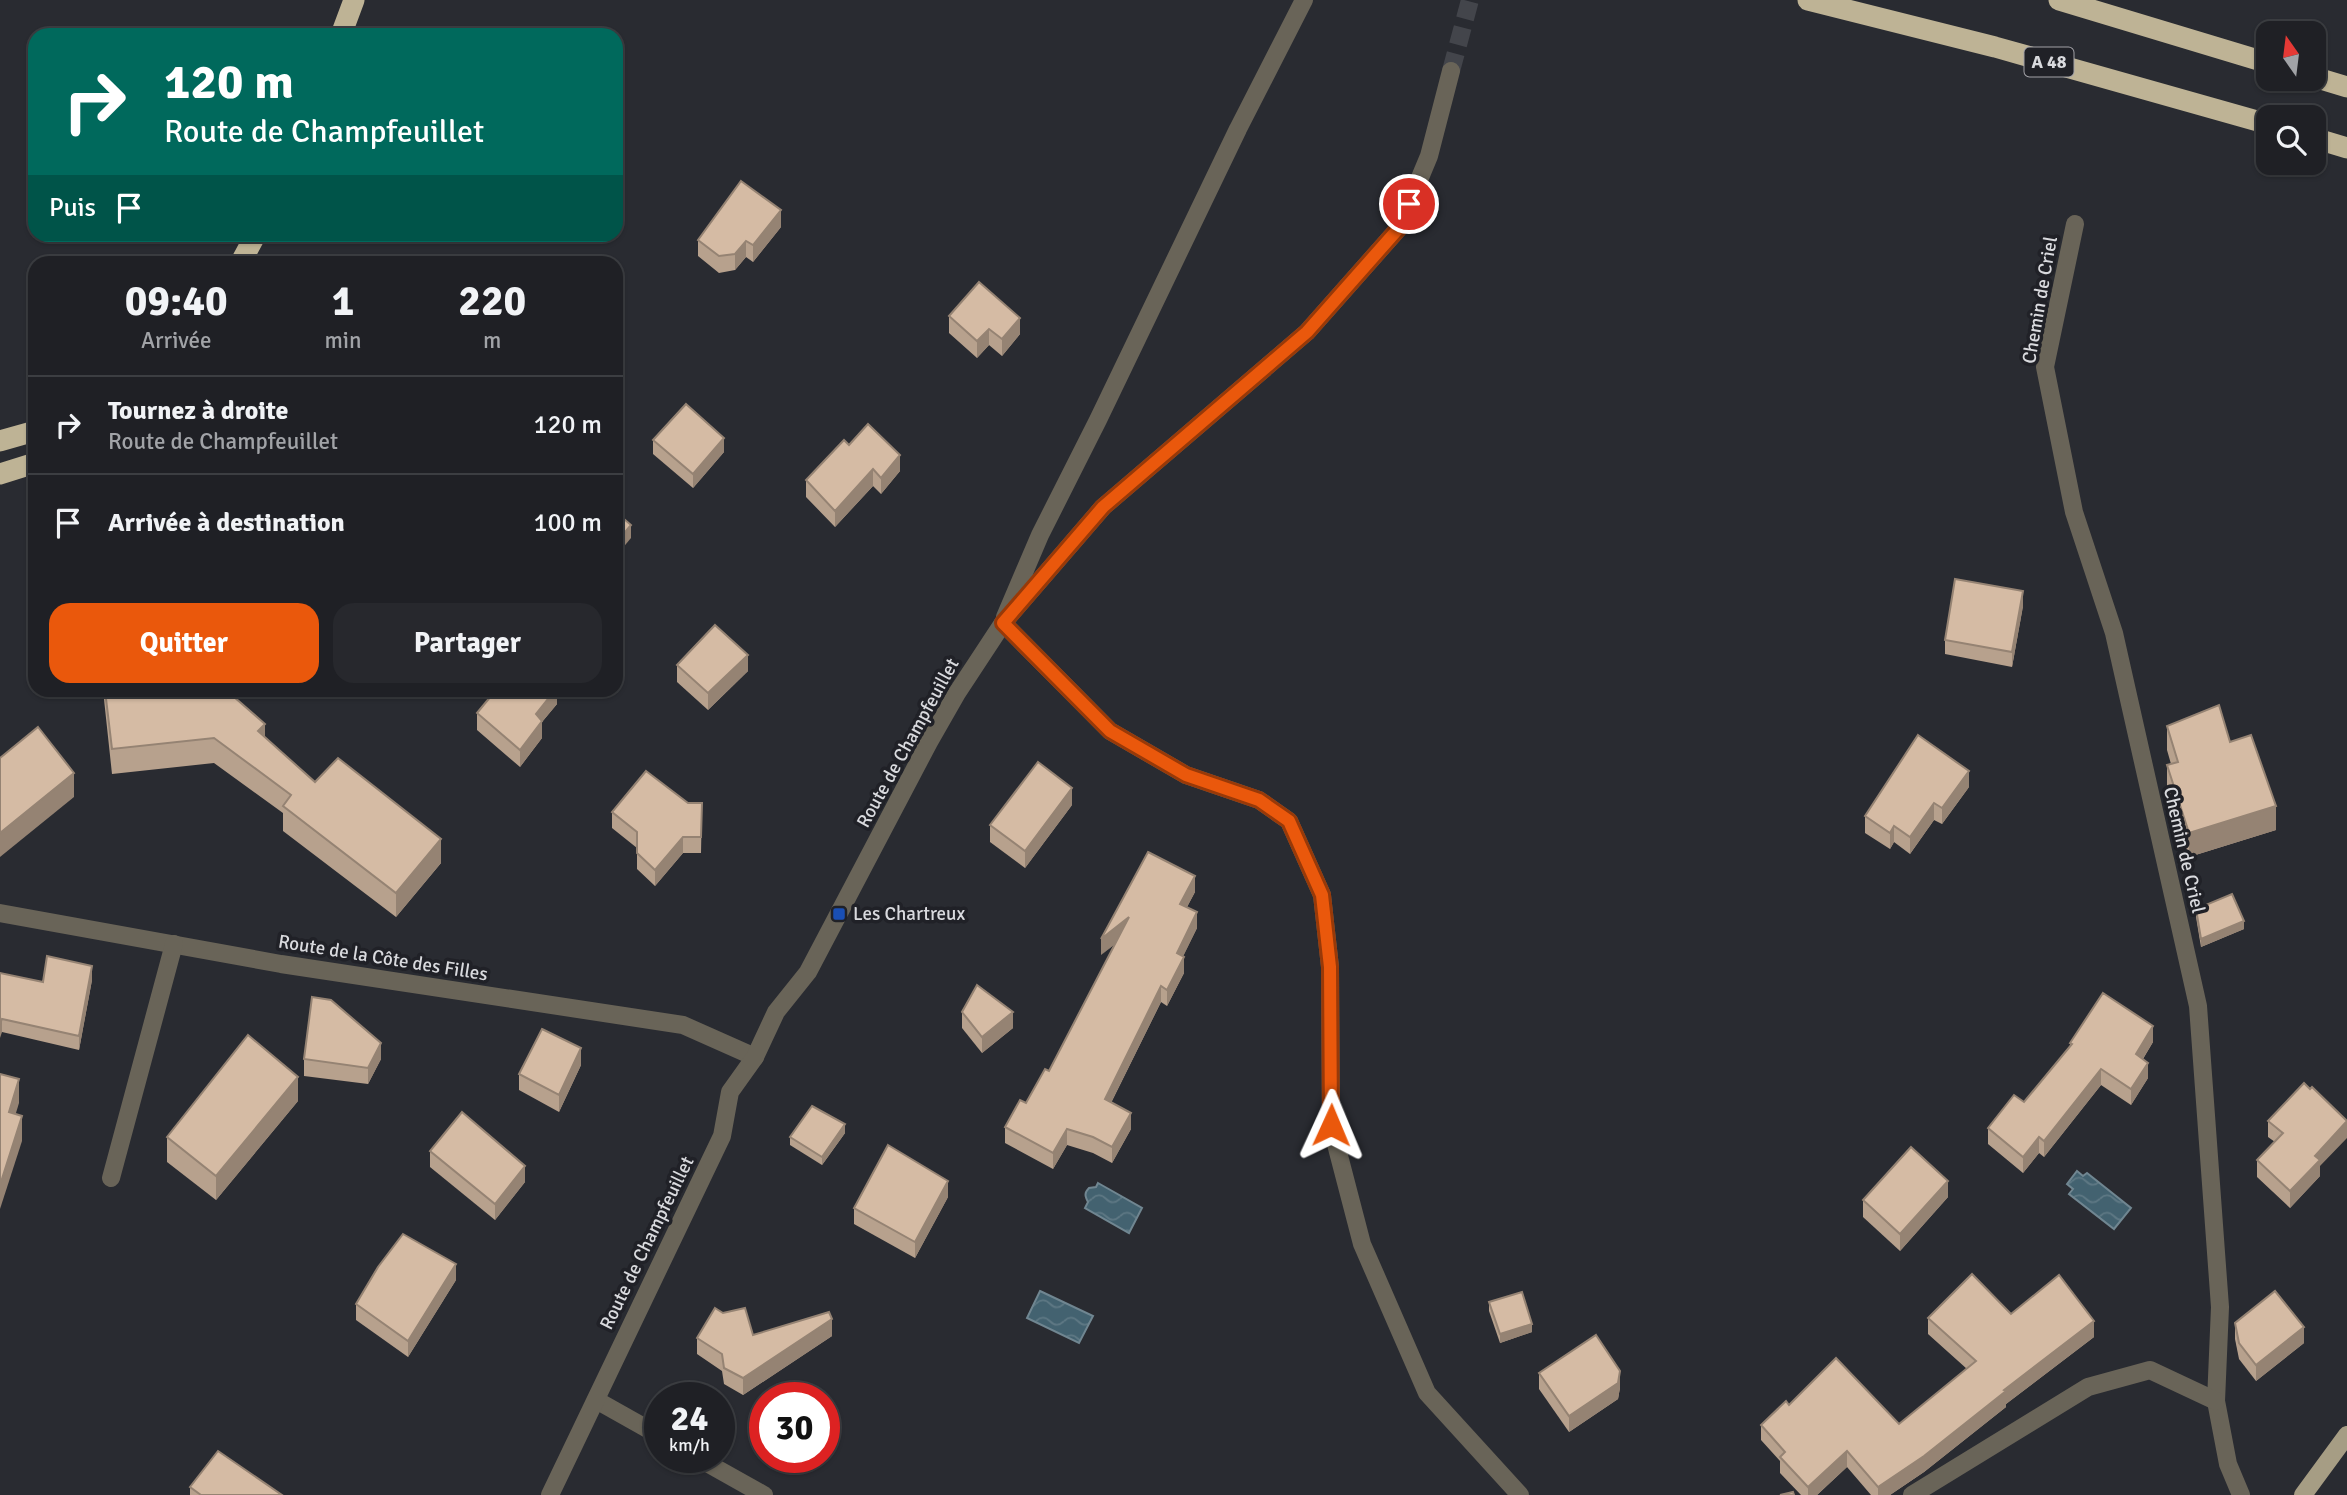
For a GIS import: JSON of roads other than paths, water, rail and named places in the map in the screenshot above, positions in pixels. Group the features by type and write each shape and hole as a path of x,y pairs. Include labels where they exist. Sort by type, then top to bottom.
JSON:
{"highway":[{"path":"344,28 354,0"},
{"name":"A 48","path":"1808,0 1995,47 2256,121"},
{"path":"2059,0 2256,59"},
{"path":"2326,81 2347,87"},
{"path":"2326,142 2347,148"},
{"path":"0,441 28,433"},
{"path":"0,474 28,465"}],"main road":[{"path":"2304,1495 2347,1436"}],"street":[{"path":"1304,0 1238,129 1040,535 1003,623 1110,731 1186,775 1259,800 1289,821 1322,895 1330,967 1331,1125 1362,1244 1427,1393 1520,1495"},
{"name":"Route de Champfeuillet","path":"550,1495 722,1136 730,1092 755,1057 776,1012 808,972 957,693 1003,623 1103,507 1307,332 1399,228 1429,156 1451,71"},
{"name":"Chemin de Criel","path":"2075,224 2045,367 2074,512 2114,633 2198,1006 2220,1307 2216,1401 2228,1464 2241,1495"},
{"name":"Route de la Côte des Filles","path":"0,913 281,964 684,1025 755,1057"},
{"path":"111,1178 174,944"},
{"path":"1912,1495 2088,1387 2150,1370 2216,1401"},
{"path":"596,1400 644,1427"},
{"path":"725,1473 764,1495"}],"water":[{"path":"2077,1171 2083,1176 2087,1173 2131,1208 2114,1229 2069,1194 2073,1189 2067,1184"},
{"path":"1098,1183 1142,1208 1129,1233 1085,1208 1088,1202 1086,1191 1096,1187"},
{"path":"1040,1291 1093,1316 1079,1343 1027,1318"}],"tunnel":[{"path":"1451,71 1470,0"}],"place":[{"name":"Les Chartreux","path":"839,914"}]}
